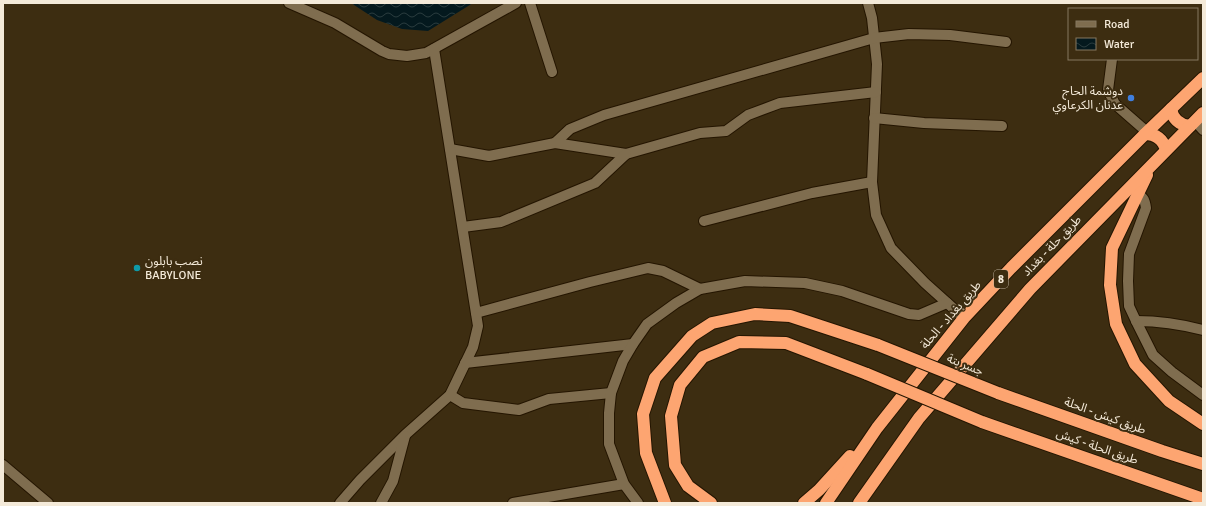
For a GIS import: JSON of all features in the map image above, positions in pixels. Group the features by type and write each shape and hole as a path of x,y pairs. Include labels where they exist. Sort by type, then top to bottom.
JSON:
{"highway":[{"name":"طريق بغداد - الحلة","path":"826,503 877,428 964,318 1011,268 1203,78"},
{"path":"1171,109 1174,118 1186,126 1198,123"},
{"name":"طريق حلة - بغداد","path":"860,503 919,418 1030,289 1166,150 1198,123"},
{"path":"1146,133 1159,137 1165,145 1166,150"},
{"path":"1152,164 1112,248 1110,285 1116,324 1135,364 1169,401 1203,424"},
{"name":"جسر بتة","path":"665,503 646,453 643,414 655,378 692,336 712,323 755,314 790,316 878,345 998,393"},
{"name":"طريق الحلة - كيش","path":"711,503 688,486 675,465 671,416 680,385 703,357 739,342 786,343 867,374 982,422 1203,500"},
{"name":"طريق كيش - الحلة","path":"998,393 1203,464"},
{"path":"804,503 819,490 877,428"}],"street":[{"path":"289,3 335,23 352,32 374,47 389,54 407,56 416,55 434,49 516,3"},
{"path":"530,3 552,72"},
{"path":"868,3 872,18 878,64 874,118 872,182 876,215 891,248 925,283 964,318"},
{"path":"555,143 570,128 604,115 874,38 909,34 950,35 1006,42"},
{"path":"340,503 360,480 405,435 450,394 472,347 478,326 434,49"},
{"path":"1112,60 1108,90 1115,104 1146,133"},
{"path":"450,149 489,156 555,143 626,154 700,133 726,131 748,115 780,103 876,92"},
{"path":"874,118 924,124 1002,126"},
{"path":"463,227 501,222 595,183 626,154"},
{"path":"704,221 812,193 872,182"},
{"path":"1137,194 1145,201 1146,208 1129,254 1129,306 1153,355 1172,372 1203,395"},
{"path":"476,313 648,268 663,270 700,289"},
{"path":"638,503 624,484 609,444 610,393 623,362 647,324 676,303 700,289 745,281 805,283 842,291 910,314 919,315 947,303"},
{"path":"1136,321 1181,324 1203,330"},
{"path":"465,363 633,344"},
{"path":"450,394 463,403 519,410 549,399 610,393"},
{"path":"381,503 393,481 405,435"},
{"path":"4,468 48,503"},
{"path":"513,503 624,484"}],"water":[{"path":"351,3 473,3 428,31 402,29 377,20"}],"place":[{"name":"دوشمة الحاج عدنان الكرعاوي","path":"1131,98"},
{"name":"نصب بابلون BABYLONE","path":"137,268"}]}
